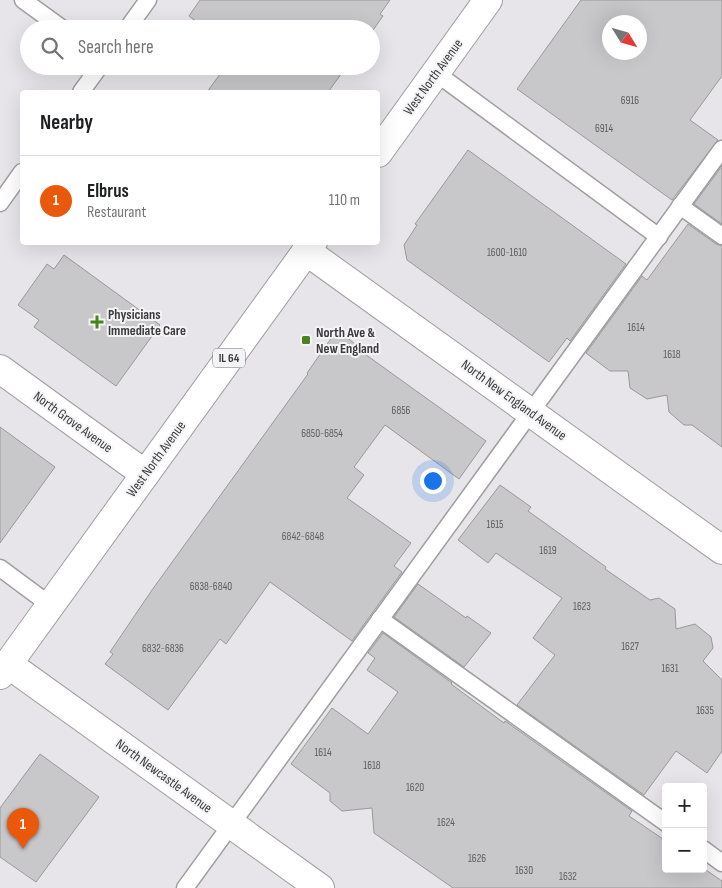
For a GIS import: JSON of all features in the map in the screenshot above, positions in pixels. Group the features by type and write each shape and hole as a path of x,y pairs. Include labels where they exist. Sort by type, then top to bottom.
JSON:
{"street":[{"name":"West North Avenue","path":"380,150 488,0"},
{"name":"West North Avenue","path":"4,669 310,247"},
{"name":"North New England Avenue","path":"310,247 531,412 722,550"},
{"name":"North Grove Avenue","path":"0,369 145,474"},
{"name":"North Newcastle Avenue","path":"4,669 231,824 320,888"}],"lane":[{"path":"23,0 51,20"},
{"path":"134,20 148,0"},
{"path":"436,73 659,237"},
{"path":"82,90 93,75"},
{"path":"185,888 722,149"},
{"path":"0,203 20,175"},
{"path":"680,206 722,236"},
{"path":"0,568 50,605"},
{"path":"380,619 662,820"},
{"path":"707,852 722,863"}],"building":[{"path":"200,0 390,0 380,14 383,16 380,20 194,20 189,16"},
{"path":"581,0 722,0 722,76 690,120 718,140 672,200 517,89"},
{"path":"219,75 340,75 329,90 208,90"},
{"path":"468,150 626,264 570,341 567,338 549,362 407,260 404,245 417,225 415,224"},
{"path":"722,166 722,224 694,204"},
{"path":"688,224 716,244 722,246 722,447 692,425 684,425 669,412 667,395 647,399 630,388 628,371 610,371 586,353 642,276 647,280"},
{"name":"Physicians Immediate Care","path":"64,255 160,325 116,386 34,327 39,320 18,305 47,264 54,269"},
{"path":"337,330 363,350 362,352 486,441 459,479 385,425 354,467 364,475 347,498 411,543 394,566 402,572 352,641 270,582 226,644 220,639 168,710 105,664 113,654 110,652 152,590 308,374"},
{"path":"0,427 55,467 0,543"},
{"path":"500,485 531,507 528,511 606,567 605,569 650,600 659,598 675,609 676,629 695,624 711,637 713,648 703,661 722,680 722,751 707,773 676,751 644,795 517,705 555,655 533,638 562,598 496,553 488,563 458,540"},
{"path":"418,584 491,633 464,667 394,617"},
{"path":"383,633 504,723 505,721 632,811 629,816 662,838 662,873 707,873 707,871 722,881 722,888 453,888 374,833 372,808 342,811 330,801 330,793 291,764 332,708 368,734 398,692 367,670 375,658 368,653"},
{"path":"40,754 99,797 36,882 0,857 0,808"}],"place":[{"name":"Physicians Immediate Care","path":"97,322"},
{"name":"North Ave & New England","path":"306,340"},
{"name":"Elbrus","path":"23,849"}]}
